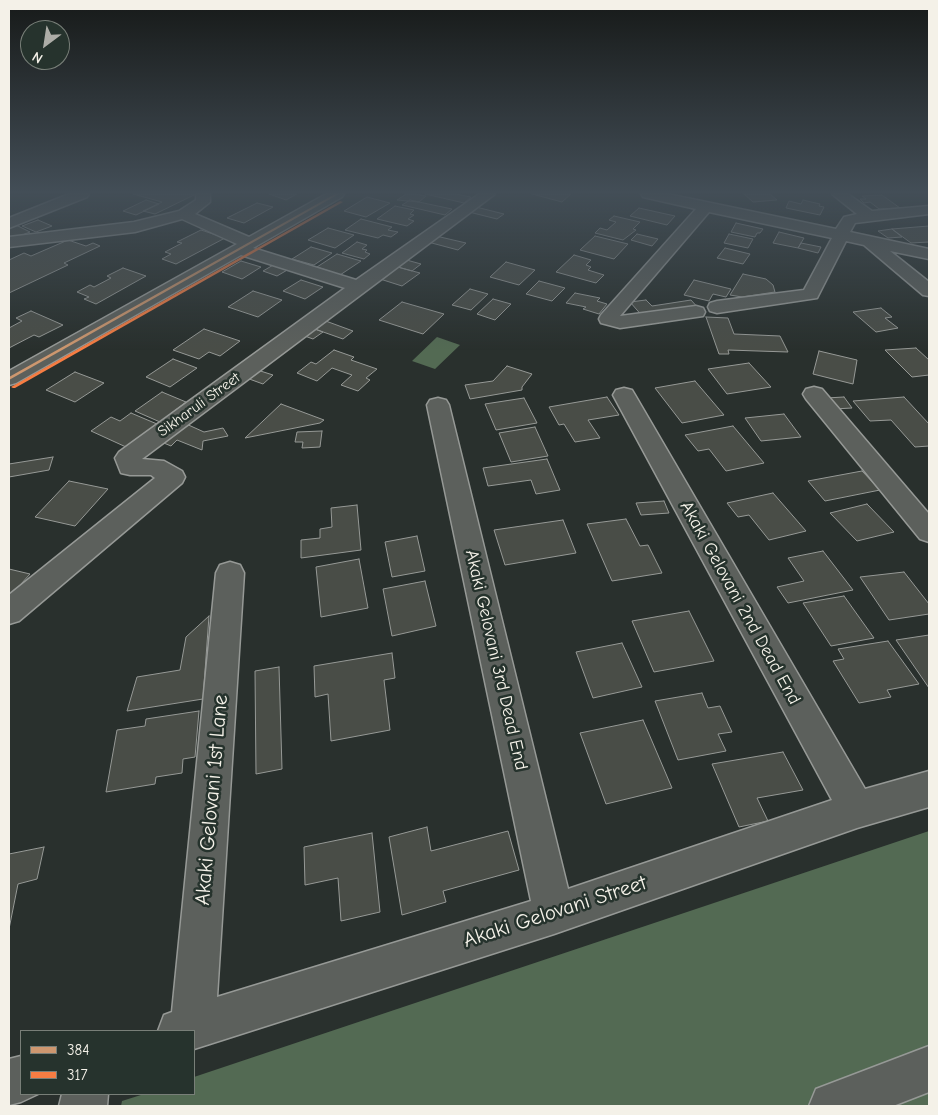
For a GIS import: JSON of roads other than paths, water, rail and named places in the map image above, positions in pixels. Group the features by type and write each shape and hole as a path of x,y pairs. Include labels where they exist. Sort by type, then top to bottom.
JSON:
{"street":[{"path":"44,340 236,246"},
{"path":"9,379 237,246"},
{"path":"250,246 358,287"},
{"name":"Sikharuli Street","path":"9,612 173,477 155,467 130,467 127,458 415,246"},
{"path":"671,246 608,318 620,322 696,312"},
{"path":"717,307 811,294 836,246"},
{"path":"875,246 929,291"},
{"path":"892,246 929,254"},
{"path":"814,394 929,532"},
{"name":"Akaki Gelovani 2nd Dead End","path":"624,395 857,810"},
{"name":"Akaki Gelovani 3rd Dead End","path":"438,406 554,914"},
{"name":"Akaki Gelovani 1st Lane","path":"186,1029 230,573"},
{"name":"Akaki Gelovani Street","path":"186,1029 554,914 857,810 929,788"},
{"path":"833,1106 929,1068"}]}
